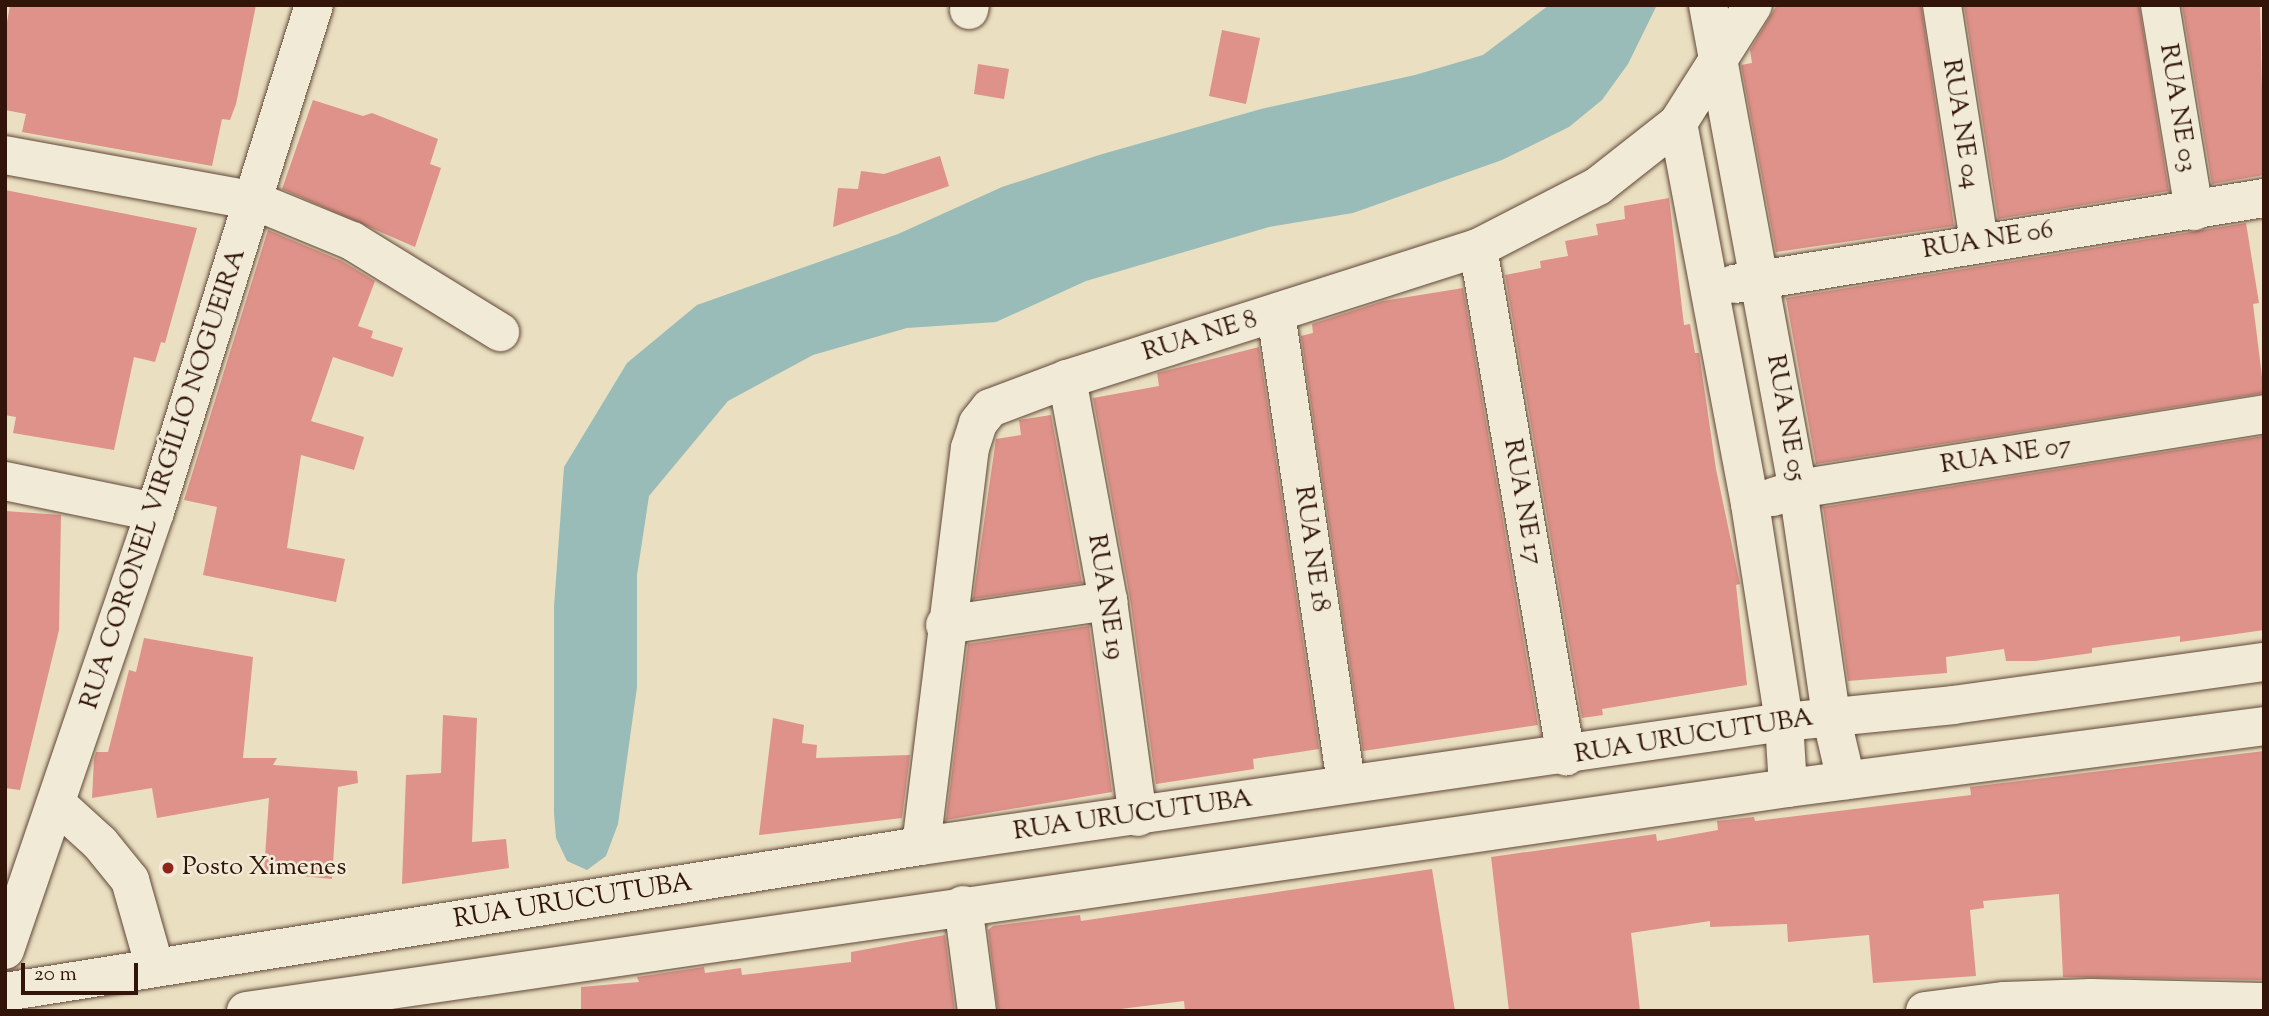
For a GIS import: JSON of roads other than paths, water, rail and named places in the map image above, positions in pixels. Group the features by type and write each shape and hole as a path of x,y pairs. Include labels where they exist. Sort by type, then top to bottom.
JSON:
{"street":[{"name":"RUA CORONEL VIRGÍLIO NOGUEIRA","path":"5,950 155,512 255,201 314,5"},
{"name":"RUA NE 05","path":"1708,5 1720,56 1798,489 1831,716 1846,780"},
{"name":"RUA NE 8","path":"921,846 945,625 970,448 978,423 990,408 1067,379 1478,248 1598,186 1678,123 1753,5"},
{"name":"RUA NE 04","path":"1942,5 1979,242"},
{"name":"RUA NE 03","path":"2160,5 2194,211"},
{"name":"RUA NE 05","path":"1678,123 1713,290 1751,504 1784,722 1788,788"},
{"path":"5,155 255,201 352,241 500,332"},
{"name":"RUA NE 06","path":"1713,290 1759,277 2264,198"},
{"name":"RUA NE 17","path":"1478,248 1566,756"},
{"name":"RUA NE 18","path":"1276,314 1346,784"},
{"name":"RUA NE 19","path":"1067,379 1108,601 1138,817"},
{"name":"RUA NE 07","path":"1751,504 1798,489 2264,414"},
{"path":"5,481 155,512"},
{"path":"945,625 1108,601"},
{"name":"RUA URUCUTUBA","path":"5,992 921,846 1138,817 1346,784 1566,756 1784,722 1953,705 2264,662"},
{"path":"246,1011 374,1002 963,905 1846,780 2264,726"},
{"path":"56,803 100,843 130,880 155,968"},
{"path":"963,905 977,1011"},
{"path":"1925,1011 2004,1001 2091,998 2264,1002"}],"water":[{"path":"1549,5 1657,5 1628,64 1602,100 1569,127 1502,160 1353,213 1269,227 1086,281 996,322 907,328 813,355 728,401 649,496 637,575 637,687 618,824 606,856 587,870 567,861 556,838 554,813 554,607 564,467 627,363 697,305 898,234 1002,187 1099,155 1261,109 1415,75 1483,55"}],"place":[{"name":"Posto Ximenes","path":"168,868"}]}
